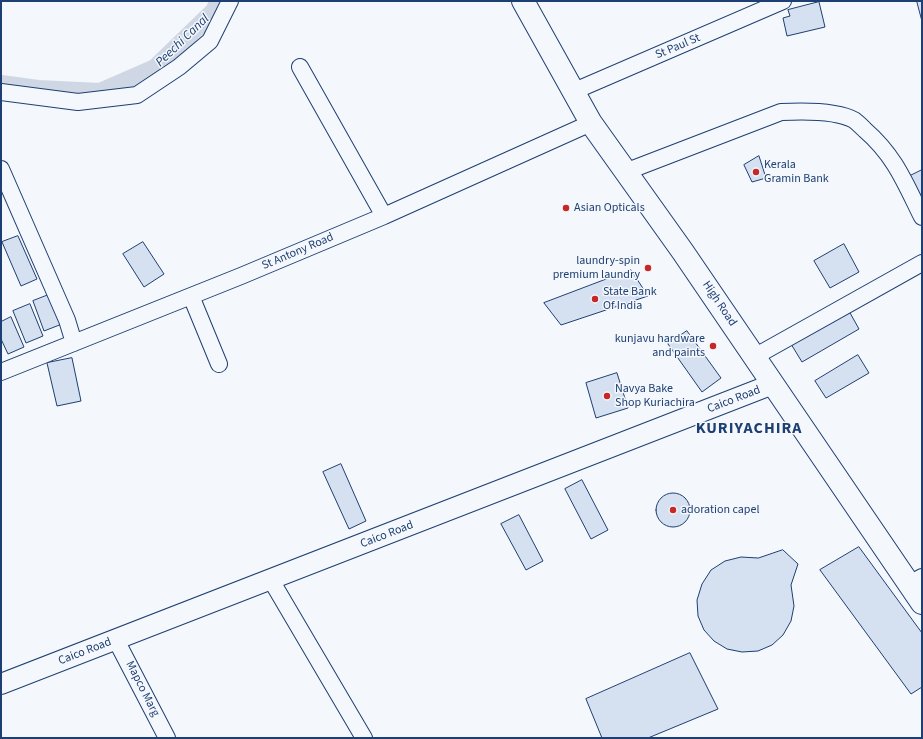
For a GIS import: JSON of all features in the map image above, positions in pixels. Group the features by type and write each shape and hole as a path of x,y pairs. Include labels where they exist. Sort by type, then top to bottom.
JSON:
{"main road":[{"name":"High Road","path":"523,1 572,92 591,123 773,384 915,580 922,603"}],"street":[{"path":"1,92 78,102 137,94 179,67 210,41 230,1"},
{"name":"St Paul St","path":"572,92 783,1"},
{"path":"300,67 384,216"},
{"path":"626,172 781,112 807,111 830,114 853,120 876,140 895,162 922,217"},
{"name":"St Antony Road","path":"1,372 191,296 384,216 591,123"},
{"path":"1,169 67,320 74,343"},
{"path":"754,357 922,263"},
{"path":"191,296 219,364"},
{"name":"Caico Road","path":"1,684 773,384"},
{"path":"271,580 364,738"},
{"name":"Mapco Marg","path":"116,640 167,738"}],"building":[{"path":"917,1 922,1 922,21"},
{"path":"819,2 825,27 787,36 783,18 790,16 788,10"},
{"name":"Kerala Gramin Bank","path":"759,156 766,178 752,182 744,165"},
{"path":"922,170 922,209 906,178"},
{"path":"18,236 37,279 21,286 2,242"},
{"path":"143,242 164,274 144,287 123,254"},
{"path":"844,244 859,272 830,288 814,261"},
{"name":"State Bank Of India","path":"631,270 648,296 561,325 544,303"},
{"path":"51,294 62,324 44,331 33,301"},
{"path":"30,304 43,336 26,343 13,311"},
{"path":"849,311 859,329 802,362 791,344"},
{"path":"11,317 24,347 8,354 1,339 1,322"},
{"path":"687,331 721,378 702,392 668,344"},
{"path":"858,355 869,373 826,398 815,381"},
{"path":"72,358 81,401 57,406 47,363"},
{"name":"Navya Bake Shop Kuriachira","path":"617,373 628,408 596,418 586,383"},
{"path":"341,464 366,521 349,529 323,472"},
{"path":"582,480 608,530 591,539 565,489"},
{"name":"adoration capel","path":"670,493 676,493 680,494 687,500 690,510 689,517 683,524 676,527 670,527 666,526 659,520 656,513 656,507 657,503 663,496"},
{"path":"519,515 543,561 526,570 501,524"},
{"path":"859,547 922,633 922,687 911,694 820,570"},
{"path":"783,550 798,564 791,585 794,606 791,621 783,635 772,645 758,651 742,652 727,649 714,641 704,630 698,616 697,600 702,584 711,570 725,561 741,557 758,558"},
{"path":"690,653 718,709 648,738 602,738 586,699"}],"waterway":[{"name":"Peechi Canal","path":"1,84 38,89 100,92 155,68 214,11 219,1"}],"place":[{"name":"Kerala Gramin Bank","path":"756,172"},
{"name":"Asian Opticals","path":"566,208"},
{"name":"laundry-spin premium laundry","path":"648,268"},
{"name":"State Bank Of India","path":"595,299"},
{"name":"kunjavu hardware and paints","path":"713,346"},
{"name":"Navya Bake Shop Kuriachira","path":"607,396"},
{"name":"adoration capel","path":"673,510"}],"district":[{"name":"KURIYACHIRA","path":"749,429"}]}
